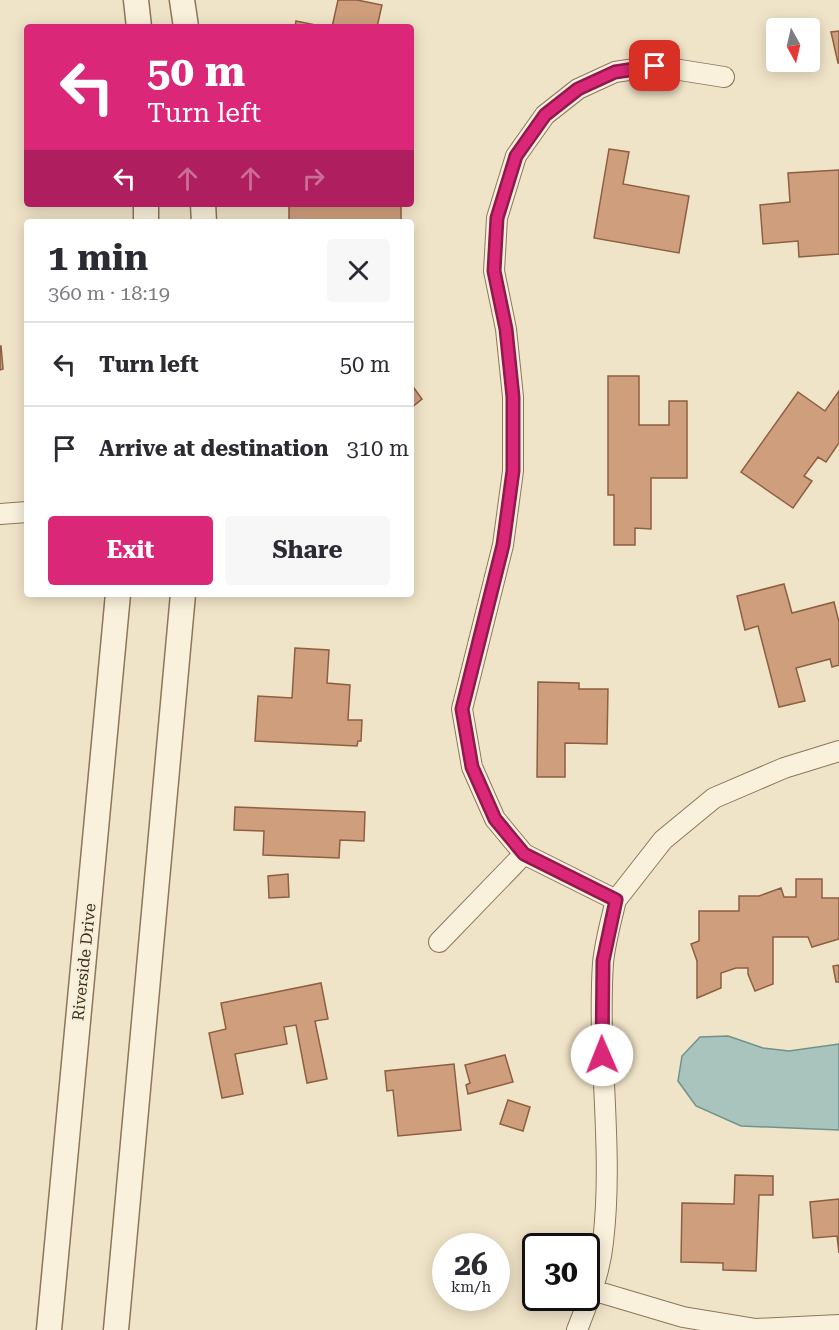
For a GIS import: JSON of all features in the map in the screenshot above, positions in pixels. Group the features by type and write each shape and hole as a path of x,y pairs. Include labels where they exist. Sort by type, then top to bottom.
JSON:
{"street":[{"path":"136,0 139,24"},
{"path":"182,0 186,24"},
{"path":"616,900 524,854 495,819 472,767 462,709 503,545 513,471 513,397 506,329 494,271 497,218 516,156 545,115 578,89 615,72 655,66 724,77"},
{"path":"0,514 24,512"},
{"name":"Riverside Drive","path":"49,1330 118,597"},
{"path":"116,1330 183,597"},
{"path":"600,1257 603,1244 608,1164 601,1033 603,961 616,900 663,840 714,798 784,768 839,751"},
{"path":"439,942 524,854"},
{"path":"600,1292 683,1317 756,1330 839,1325"},
{"path":"577,1330 584,1311"}],"water":[{"path":"728,1036 763,1048 789,1051 839,1044 839,1130 741,1126 696,1106 678,1081 682,1056 700,1037"}],"building":[{"path":"338,0 357,0 382,5 378,24 333,24"},
{"path":"839,31 839,63 838,63 831,32"},
{"path":"609,149 629,152 623,184 689,196 679,253 594,238"},
{"path":"839,170 839,254 799,257 798,241 763,244 760,205 790,202 788,173"},
{"path":"289,207 401,207 401,219 289,219"},
{"path":"0,346 3,369 0,370"},
{"path":"608,376 639,376 639,425 669,425 669,401 687,401 687,478 651,478 651,529 635,528 635,545 614,545 614,495 608,495"},
{"path":"414,388 422,399 414,406"},
{"path":"839,391 839,443 826,462 818,457 804,476 812,481 793,508 741,472 798,392 825,411"},
{"path":"784,584 792,613 834,602 839,622 839,665 832,667 830,659 796,668 805,701 779,707 758,626 745,630 737,596"},
{"path":"295,648 329,650 327,683 350,685 348,720 362,720 361,741 358,741 357,746 255,741 258,696 292,698"},
{"path":"538,682 579,683 579,689 608,689 607,744 565,743 565,777 537,777"},
{"path":"235,807 365,812 364,841 340,840 339,858 263,855 264,831 234,830"},
{"path":"288,874 289,897 269,898 268,876"},
{"path":"796,879 822,879 822,898 839,898 839,939 812,947 808,937 773,937 773,984 755,991 748,968 736,968 721,973 721,988 697,998 697,961 691,944 699,941 699,911 739,911 739,896 759,896 781,888 784,897 796,897"},
{"path":"839,965 839,982 836,982 833,966"},
{"path":"321,983 328,1019 315,1021 327,1079 307,1083 296,1025 284,1027 287,1044 235,1054 243,1094 222,1098 209,1033 226,1029 221,1003"},
{"path":"505,1055 513,1082 468,1094 466,1085 470,1083 465,1065"},
{"path":"454,1064 461,1130 398,1136 393,1090 387,1091 385,1071"},
{"path":"508,1100 530,1107 523,1131 500,1124"},
{"path":"735,1175 773,1176 773,1195 759,1195 756,1271 723,1270 723,1263 681,1262 682,1203 734,1204"},
{"path":"839,1199 839,1253 837,1236 813,1238 810,1202"}],"route":[{"path":"602,1055 603,961 616,900 524,854 495,819 472,767 462,709 503,545 513,471 513,397 506,329 494,271 497,218 516,156 545,115 578,89 615,72 655,66"}]}
